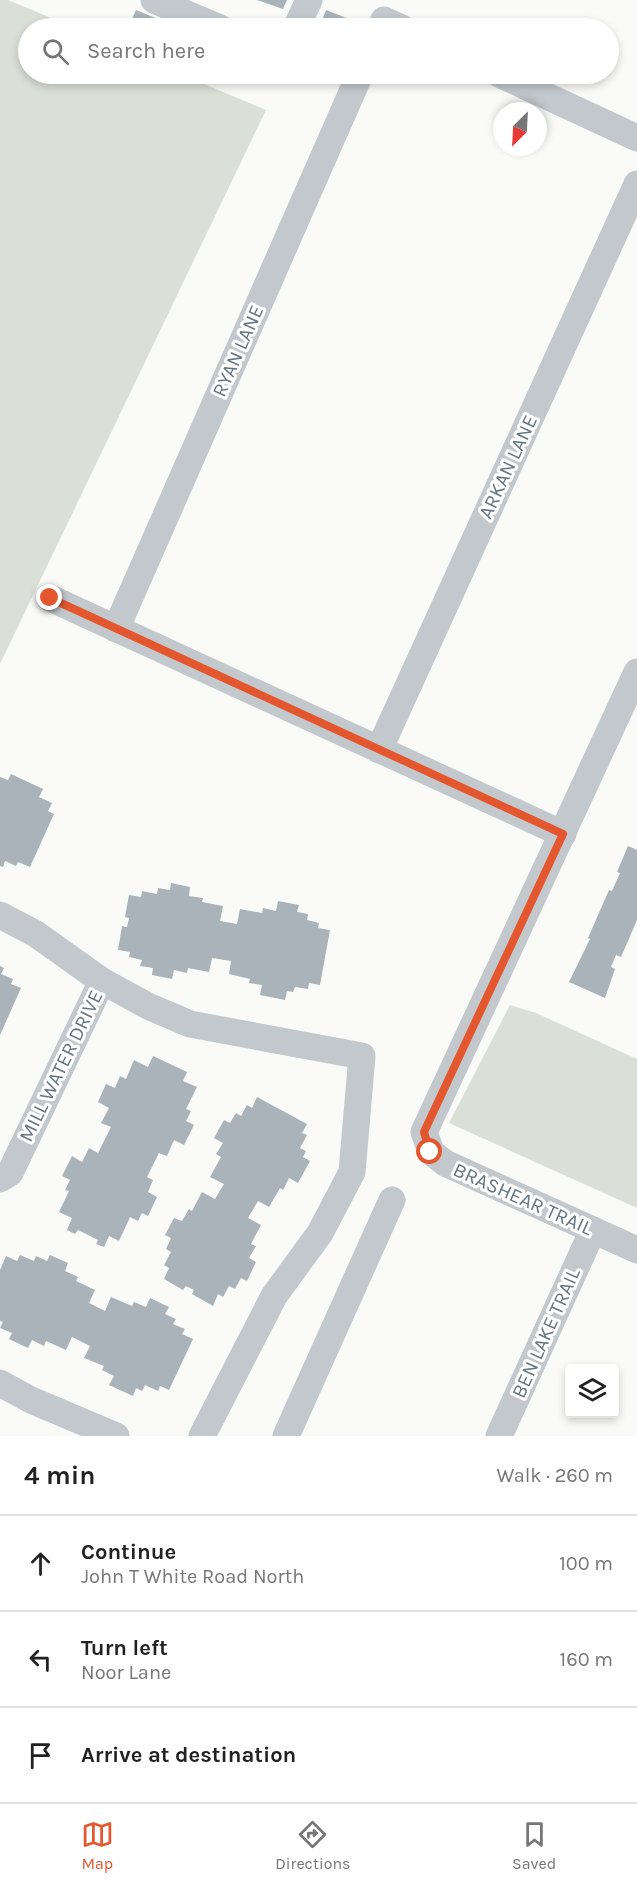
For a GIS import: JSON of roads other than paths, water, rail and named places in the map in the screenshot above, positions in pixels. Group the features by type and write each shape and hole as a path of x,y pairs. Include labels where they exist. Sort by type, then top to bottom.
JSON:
{"street":[{"path":"154,0 196,18"},
{"path":"301,18 309,0"},
{"name":"RYAN LANE","path":"116,629 356,84"},
{"path":"521,84 637,138"},
{"name":"ARKAN LANE","path":"379,750 637,184"},
{"path":"50,598 563,834 637,672"},
{"name":"BRASHEAR TRAIL","path":"563,834 424,1132 430,1152 445,1163 637,1250"},
{"path":"0,915 36,934 102,981 150,1007 190,1023 363,1056 352,1172 320,1233 274,1296 202,1436"},
{"name":"MILL WATER DRIVE","path":"0,1179 10,1173 102,981"},
{"path":"286,1436 392,1200"},
{"name":"BEN LAKE TRAIL","path":"499,1436 593,1230"},
{"path":"0,1383 31,1400 116,1436"}]}
